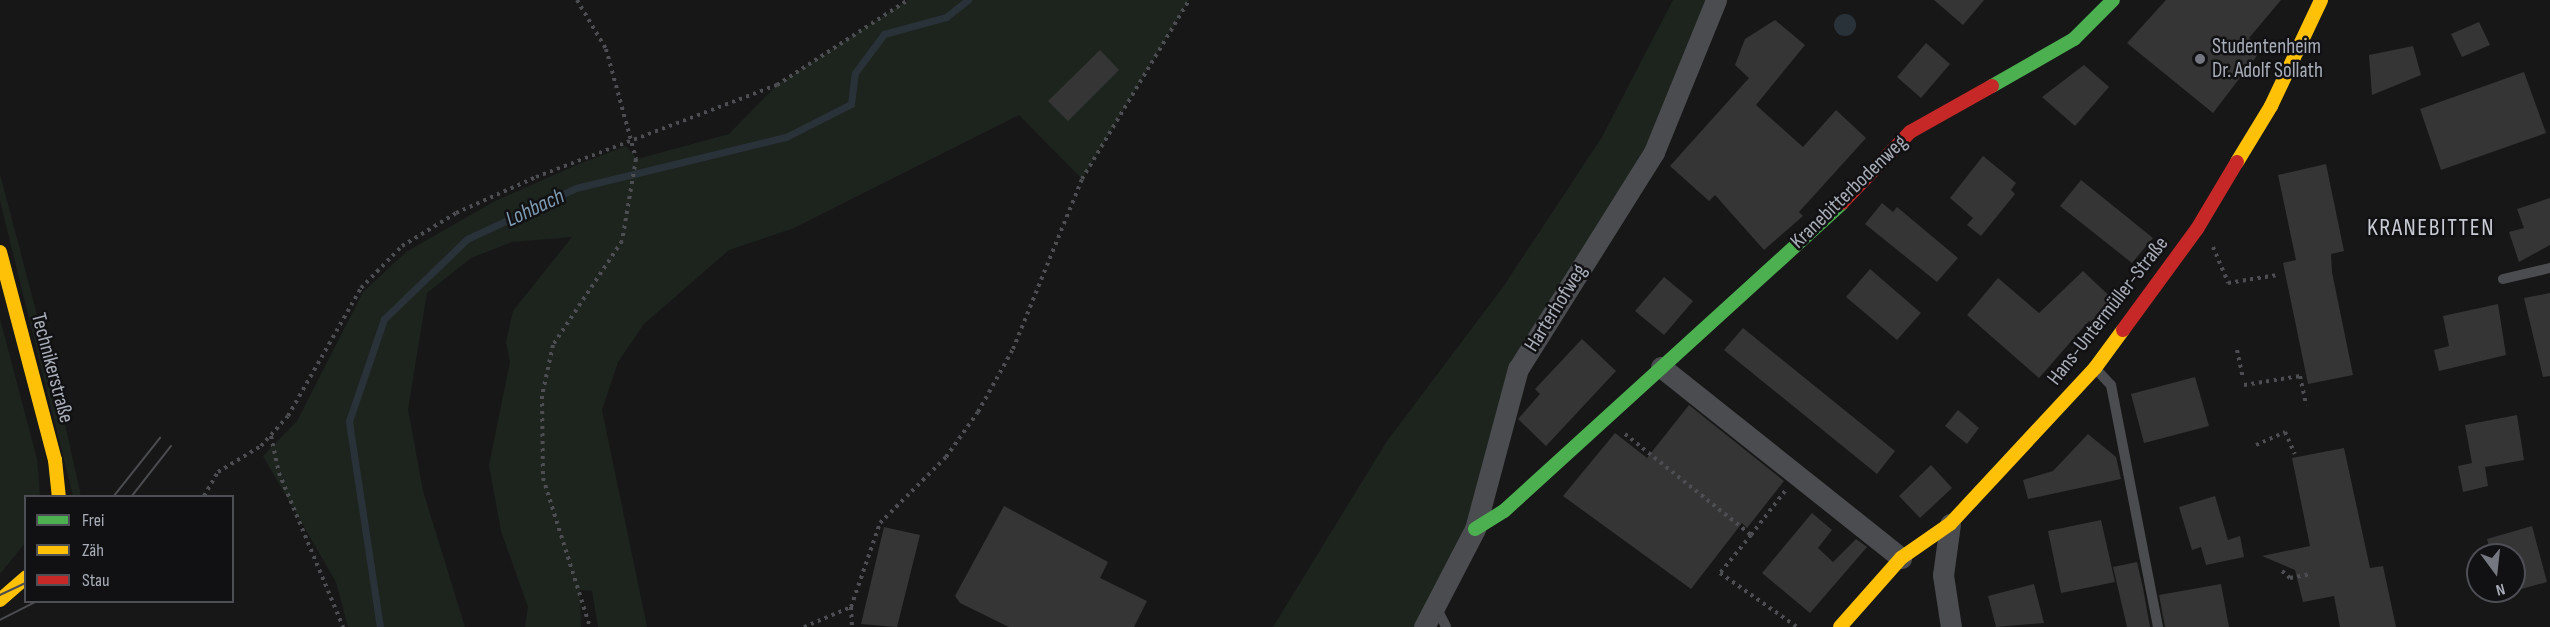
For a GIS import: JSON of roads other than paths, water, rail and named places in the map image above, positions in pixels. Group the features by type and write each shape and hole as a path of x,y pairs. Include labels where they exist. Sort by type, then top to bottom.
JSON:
{"street":[{"name":"Harterhofweg","path":"1424,627 1475,529 1518,369 1654,152 1716,0"},
{"name":"Kranebitterbodenweg","path":"1475,529 1504,511 1840,204 1910,132 2074,39 2114,0"},
{"name":"Hans-Untermüller-Straße","path":"1840,627 1901,558 1950,524 2096,368 2197,229 2271,106 2321,0"},
{"name":"Technikerstraße","path":"0,252 55,460 59,495"},
{"path":"1661,367 1901,558"},
{"path":"1950,524 1943,575 1951,627"},
{"path":"0,600 24,579"}],"lane":[{"path":"2503,279 2550,268"},
{"path":"2096,368 2111,385 2158,627"},
{"path":"1436,604 1446,627"}],"waterway":[{"name":"Lohbach","path":"380,627 349,421 384,319 467,239 576,188 786,137 851,104 855,73 884,34 946,17 968,0"}],"tram line":[{"path":"115,495 160,438"},
{"path":"133,495 171,446"},
{"path":"0,595 24,584"},
{"path":"0,620 33,603"}],"place":[{"name":"Studentenheim Dr. Adolf Sollath","path":"2200,59"}],"district":[{"name":"KRANEBITTEN","path":"2431,228"}]}
